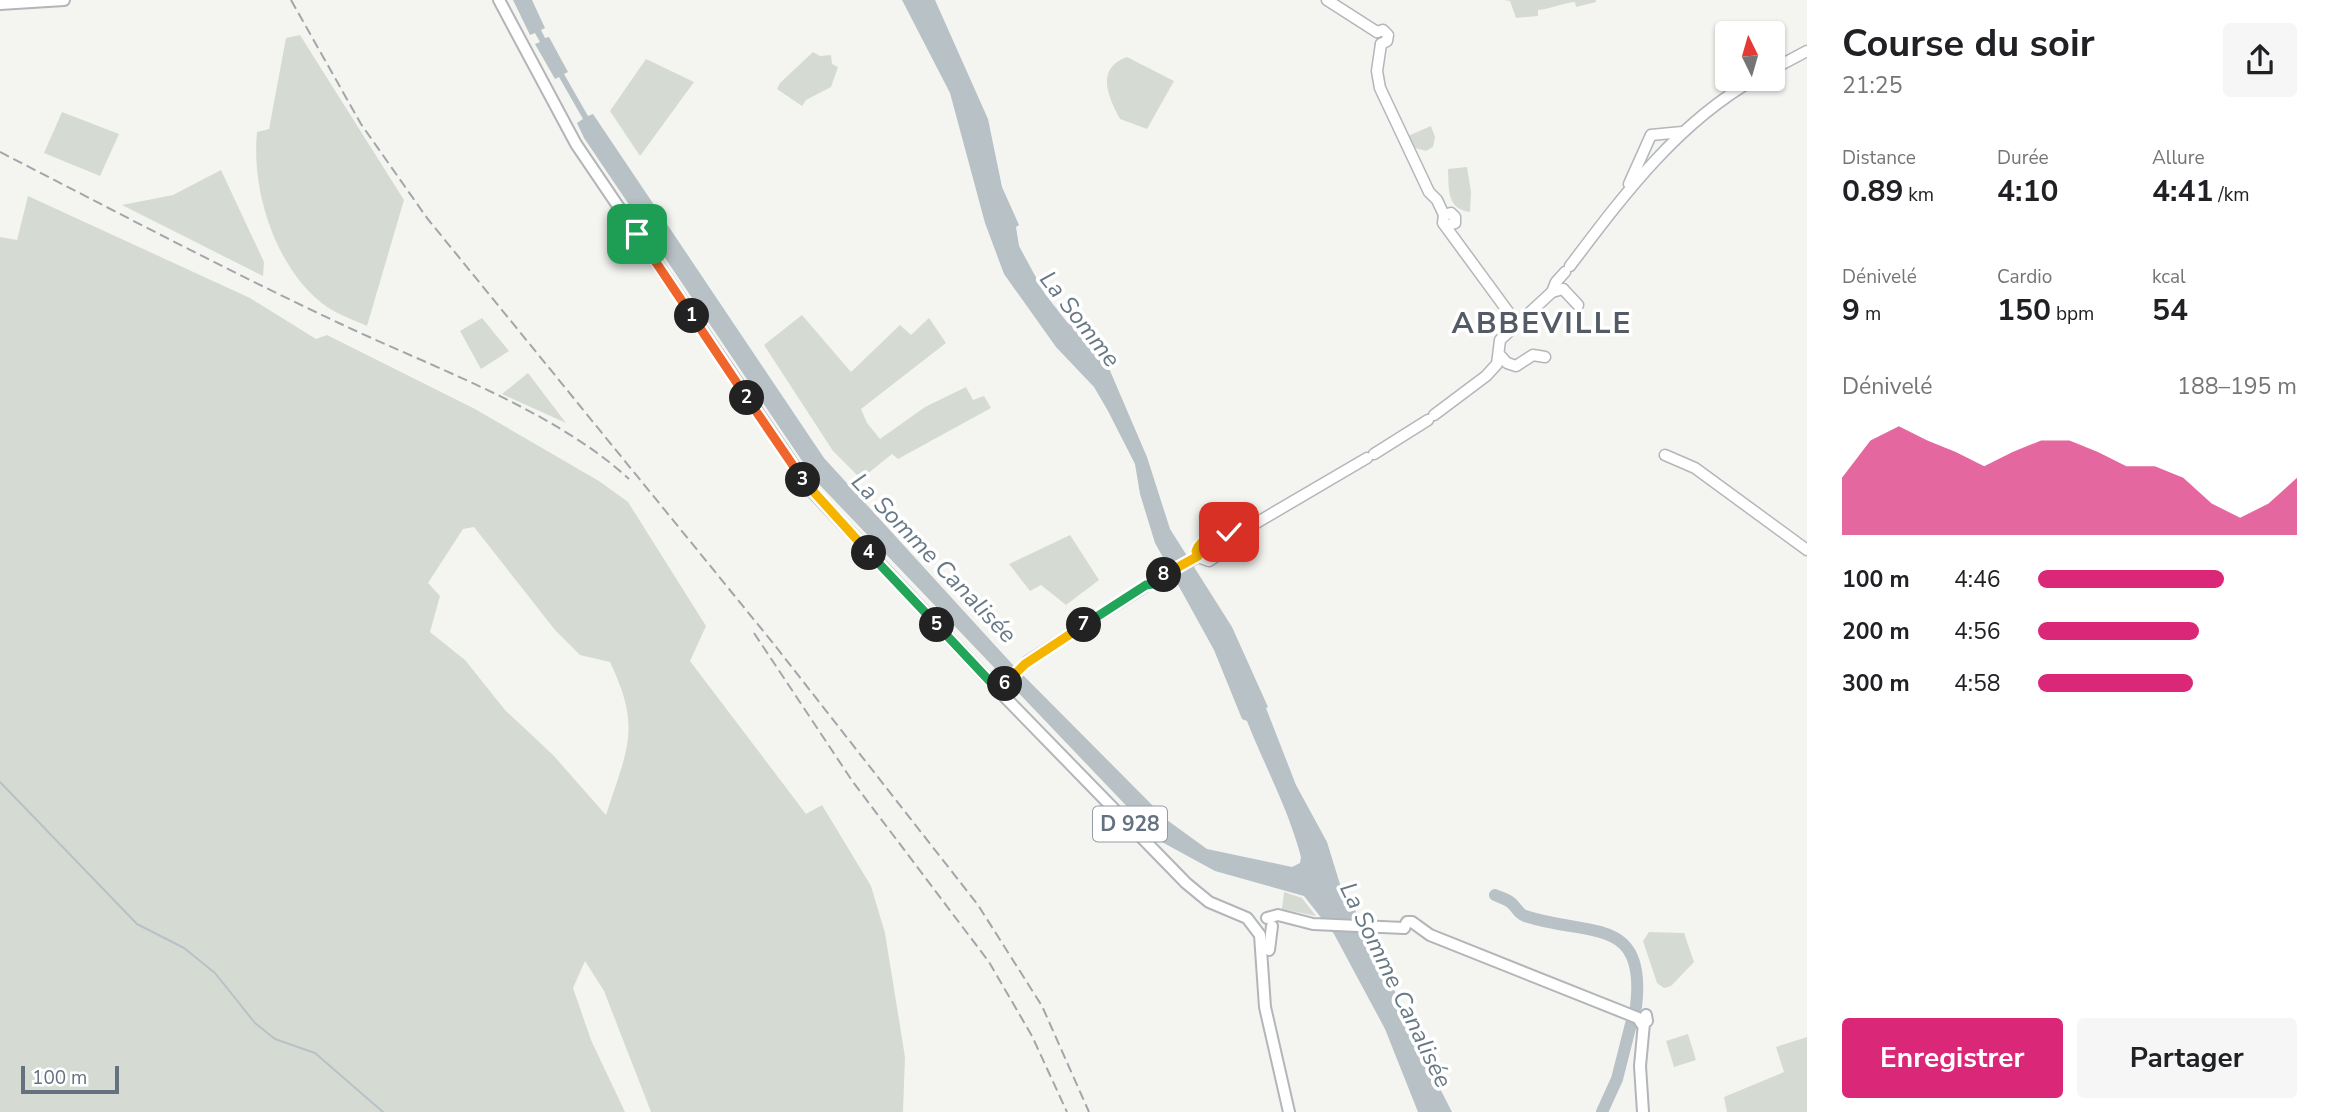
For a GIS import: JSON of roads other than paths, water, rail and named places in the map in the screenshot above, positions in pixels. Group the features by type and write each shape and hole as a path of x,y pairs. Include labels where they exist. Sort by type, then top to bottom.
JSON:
{"main road":[{"path":"0,5 64,0"},
{"name":"D 928","path":"494,0 522,45"},
{"name":"D 928","path":"499,0 576,144 809,488 1002,687 1186,883 1209,902 1264,926"},
{"path":"1289,1112 1265,1007 1264,926 1278,915 1292,921 1313,924 1411,928 1641,1020 1643,1112"}],"street":[{"path":"1327,0 1377,32 1376,40 1381,44 1379,82 1426,184 1441,195 1447,214 1442,221 1450,225 1459,243 1512,317 1513,328"},
{"path":"1785,63 1807,51"},
{"path":"1501,360 1499,343 1552,292 1624,194 1684,131 1739,91"},
{"path":"1624,194 1654,133 1665,135 1684,131"},
{"path":"1664,151 1668,140 1665,135"},
{"path":"1648,141 1651,150 1664,151"},
{"path":"1563,289 1565,271"},
{"path":"1552,292 1563,289"},
{"path":"1563,289 1578,304"},
{"path":"1512,317 1524,319"},
{"path":"1501,360 1516,366 1533,355 1545,357"},
{"path":"1234,536 1371,456 1431,417 1501,360"},
{"path":"1665,455 1695,468 1807,550"},
{"path":"1195,559 1201,543 1224,531 1234,536"},
{"path":"1002,687 1025,664 1160,577 1195,559 1209,561 1231,549 1234,536"}],"waterway":[{"path":"0,782 137,924 184,948 215,973 255,1023 275,1039 315,1053 383,1112"},
{"path":"1495,895 1510,902 1525,916 1591,930 1609,935 1623,943 1632,957 1637,978 1636,1007"},
{"path":"1602,1112 1617,1079 1631,1024"}],"railway":[{"path":"291,0 361,124 427,218 773,643 978,905 1042,1006 1089,1112"},
{"path":"0,152 255,282 529,411 599,454 629,479"},
{"path":"754,633 853,782 989,962 1032,1036 1067,1112"}],"district":[{"name":"ABBEVILLE","path":"1542,323"}],"water label":[{"name":"La Somme","path":"1080,319"},
{"name":"La Somme Canalisée","path":"934,558"},
{"name":"La Somme Canalisée","path":"1396,985"}]}
